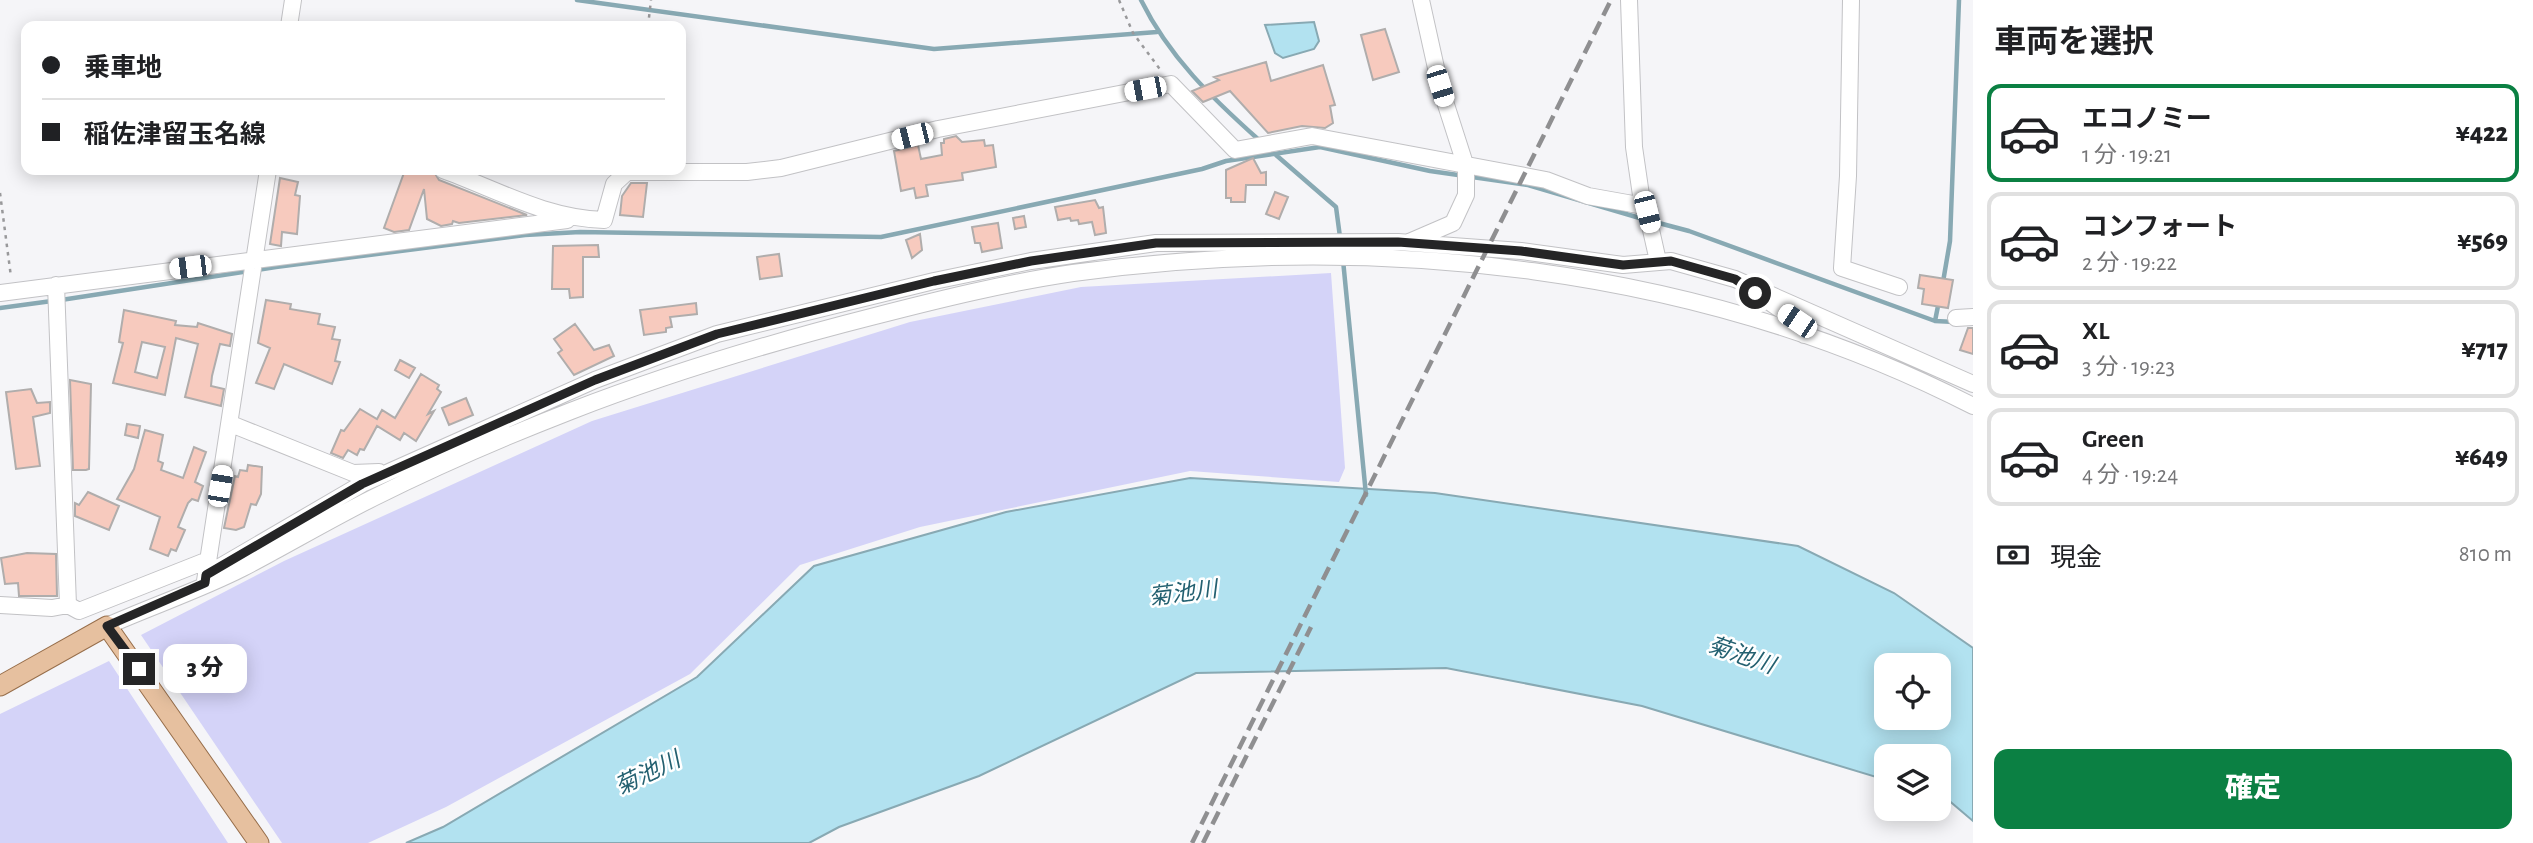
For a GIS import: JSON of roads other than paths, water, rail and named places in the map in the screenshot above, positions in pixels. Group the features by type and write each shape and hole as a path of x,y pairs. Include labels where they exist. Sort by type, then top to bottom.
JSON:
{"main road":[{"path":"0,686 107,626 259,843"}],"street":[{"path":"290,21 293,0"},
{"path":"1407,243 1453,223 1466,195 1466,167 1440,86 1421,0"},
{"path":"1629,0 1634,148 1658,261"},
{"path":"1851,0 1848,176 1842,268 1899,287"},
{"path":"686,172 747,172 782,168 938,129 1171,84 1235,150 1312,136 1546,180 1588,196 1646,209"},
{"path":"206,573 267,175"},
{"path":"455,175 538,210 577,219"},
{"path":"6,292 56,288 577,219 604,220 614,184 624,175"},
{"path":"107,626 206,573 317,508 390,471 595,380 717,334 934,281 1031,261 1156,243 1280,240 1407,243 1521,251 1623,265 1671,261 1735,279 1973,384"},
{"path":"0,605 52,608 68,605 79,611 206,573 238,570 415,478 574,410 782,340 948,297 1070,274 1245,258 1410,260 1608,281 1682,297 1804,335 1873,360 1973,406"},
{"path":"1735,279 1797,321 1804,335"},
{"path":"56,288 68,605"},
{"path":"231,424 353,473 390,471"}],"water":[{"path":"1314,22 1319,41 1314,49 1283,58 1275,53 1265,25"},
{"name":"菊池川","path":"1190,478 1435,493 1798,546 1894,593 1973,648 1973,821 1951,802 1951,744 1874,744 1874,776 1642,706 1446,668 1196,673 979,776 839,827 809,843 406,843 443,827 697,677 814,566 1006,512"}],"waterway":[{"path":"577,0 934,49 1157,32"},
{"path":"1141,0 1152,21 1193,76 1259,140"},
{"path":"1943,282 1950,241 1959,0"},
{"path":"61,300 276,267 525,235 580,232 881,237 1202,169 1226,161 1320,147 1430,171 1528,185 1643,219"},
{"path":"1276,155 1336,207 1340,237"},
{"path":"1655,222 1689,231 1935,321 1955,322"},
{"path":"1343,260 1366,495"},
{"path":"0,308 52,301"},
{"path":"1935,321 1939,301"}],"railway":[{"path":"1192,843 1611,0"},
{"path":"1203,843 1311,627"}]}
